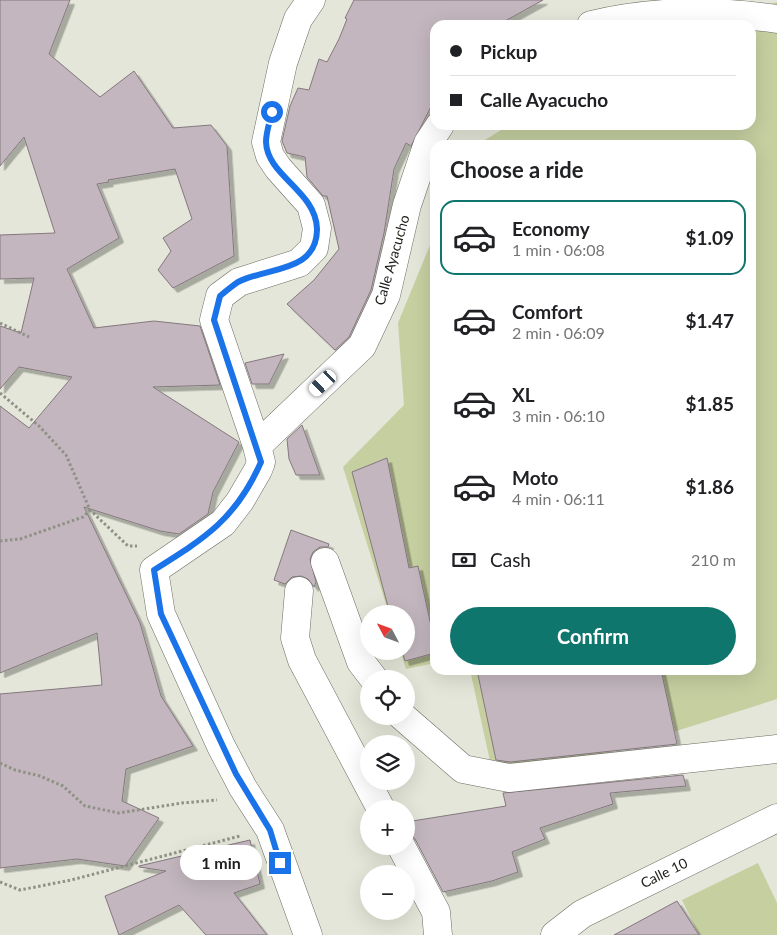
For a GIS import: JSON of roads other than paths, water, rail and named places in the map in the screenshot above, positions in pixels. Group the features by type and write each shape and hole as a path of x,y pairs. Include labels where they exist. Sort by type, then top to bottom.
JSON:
{"street":[{"path":"308,935 270,830 243,788 161,614 154,570 222,523 240,501 261,462 214,320 220,296 226,291 239,282 299,263 314,248 317,228 311,205 270,156 266,142 283,63 298,19 311,0"},
{"path":"626,20 683,12 741,14 777,19"},
{"name":"Calle Ayacucho","path":"257,446 362,346 386,295 407,206 430,140"},
{"path":"325,562 361,662 367,670"},
{"path":"299,591 295,638 302,660 376,800"},
{"path":"412,725 463,769 508,778 777,749"},
{"name":"Calle 10","path":"555,935 582,914 777,818"},
{"path":"406,855 436,912 438,935"}]}
